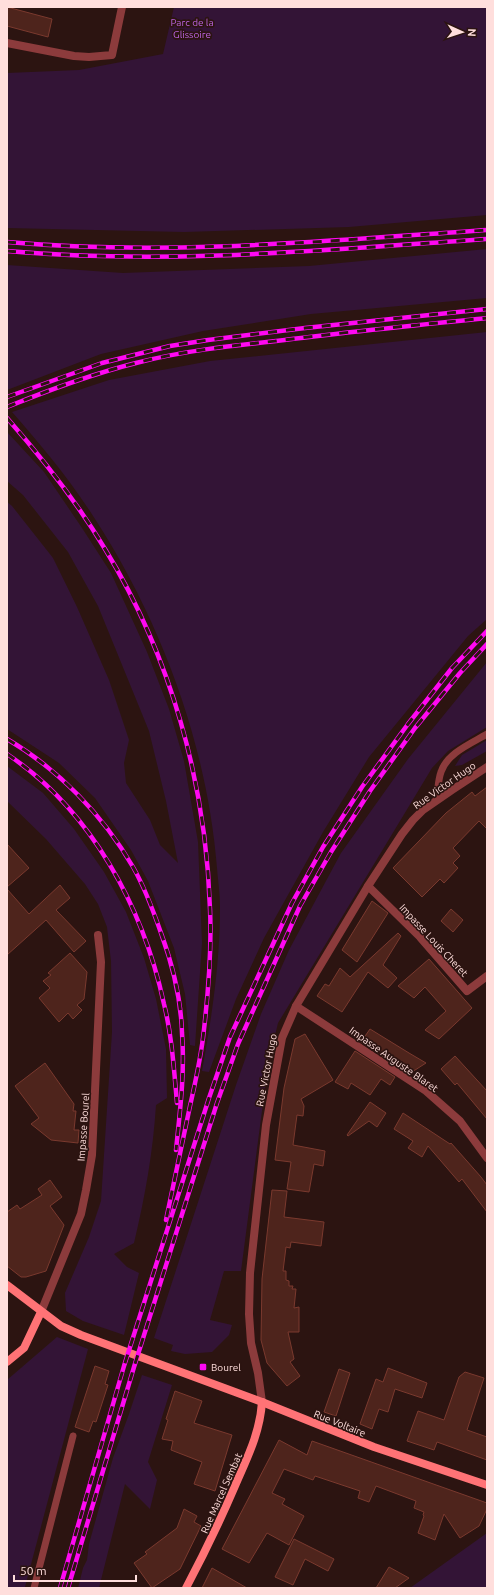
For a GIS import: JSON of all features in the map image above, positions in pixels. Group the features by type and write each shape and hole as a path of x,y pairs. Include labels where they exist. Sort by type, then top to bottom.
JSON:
{"street":[{"path":"7,42 74,56 89,57 112,55 122,7"},
{"name":"Rue Victor Hugo","path":"262,1402 258,1373 251,1343 249,1314 250,1272 266,1125 276,1064 286,1025 368,886 412,820 436,800 487,767"},
{"name":"Impasse Louis Cheret","path":"368,886 420,937 467,991 487,976"},
{"name":"Impasse Bourel","path":"41,1312 81,1214 92,1155 101,962 98,935"},
{"name":"Impasse Auguste Blaret","path":"296,1006 426,1091 460,1121 487,1158"},
{"name":"Rue Voltaire","path":"7,1286 61,1326 81,1335 262,1402 374,1447 487,1485"},
{"path":"7,1362 24,1348 41,1312"},
{"name":"Rue Marcel Sembat","path":"186,1588 212,1538 255,1440 261,1417 262,1402"}],"lane":[{"path":"436,800 441,771 448,760 456,753 487,734"},
{"path":"34,1588 73,1436"}],"green space":[{"name":"Parc de la Glissoire","path":"174,7 487,7 487,215 349,227 184,232 7,228 7,73 79,70 163,54"},
{"path":"487,249 487,298 311,314 203,331 101,354 7,390 7,265 123,273 309,266"},
{"path":"487,332 487,619 468,636 369,757 323,832 264,938 236,999 209,1072 202,1071 217,969 220,902 212,822 192,731 177,686 160,643 141,600 119,559 95,519 66,477 12,412 109,380 210,361"},
{"path":"7,432 44,472 111,573 147,652 169,709 184,761 198,842 202,943 195,1046 190,1045 185,994 174,948 148,881 131,850 95,798 59,763 7,729 7,502 12,506 53,558 77,607 109,680 129,740 124,763 126,783 150,820 160,845 178,863 166,801 149,731 98,606 68,552 23,495 7,481"},
{"path":"487,662 487,727 448,751 432,768 278,1023 268,1065 241,1271 224,1271 210,1320 232,1325 229,1335 212,1352 185,1354 171,1351 173,1345 154,1338 236,1085 261,1014 289,950 341,853 408,759"},
{"path":"487,740 487,751 462,765 455,766 462,755"},
{"path":"7,766 43,793 74,829 104,872 126,912 144,958 156,999 166,1049 167,1098 156,1105 148,1174 134,1243 114,1254 127,1267 139,1273 124,1335 83,1321 66,1311 65,1293 89,1237 101,1201 112,1032 111,961 107,927 98,904 85,884 46,839 7,801"},
{"path":"57,1337 88,1349 25,1587 7,1588 7,1380"},
{"path":"142,1375 172,1385 148,1462 157,1480 150,1509 125,1484 99,1588 78,1588 83,1568 87,1560 89,1544 113,1458"},
{"path":"487,1533 487,1588 410,1588"}],"building":[{"path":"7,7 52,19 48,37 7,26"},
{"path":"487,787 487,829 479,821 453,848 460,856 453,863 458,868 444,883 440,879 422,897 393,868 446,813 472,792 475,796"},
{"path":"7,844 29,868 7,887"},
{"path":"60,885 70,898 56,910 86,941 74,952 46,920 7,955 7,889 29,914"},
{"path":"372,901 388,913 357,962 342,950"},
{"path":"451,909 463,920 453,932 441,921"},
{"path":"398,933 401,936 383,965 397,978 388,988 368,972 342,1012 317,996 325,984 329,986 340,968 350,977"},
{"path":"70,953 87,972 84,999 77,1005 82,1010 73,1019 68,1013 59,1022 39,998 50,988 43,981 51,975 48,973"},
{"path":"429,959 472,1008 439,1039 425,1030 446,1011 425,987 414,998 398,986"},
{"path":"370,1029 426,1063 412,1072 408,1067 404,1070 361,1042"},
{"path":"305,1034 333,1080 301,1099 304,1106 303,1116 297,1115 293,1145 325,1151 323,1166 314,1164 309,1192 287,1189 291,1162 275,1160 284,1088 295,1039"},
{"path":"355,1051 395,1077 390,1085 381,1079 370,1095 351,1083 348,1089 335,1082"},
{"path":"455,1056 487,1091 487,1119 457,1083 455,1085 441,1069"},
{"path":"45,1063 74,1104 73,1111 76,1111 74,1130 79,1130 78,1143 51,1140 31,1124 39,1118 15,1086"},
{"path":"370,1102 386,1113 377,1127 369,1121 348,1136 347,1135"},
{"path":"403,1113 450,1144 451,1143 481,1177 487,1185 487,1212 462,1179 459,1182 428,1146 422,1157 408,1148 413,1141 394,1129"},
{"path":"50,1180 62,1197 50,1206 64,1225 46,1271 21,1277 7,1266 7,1212 17,1205 20,1209 42,1195 38,1189"},
{"path":"272,1190 287,1191 284,1217 324,1222 321,1246 291,1242 290,1248 286,1247 283,1271 286,1271 286,1280 289,1281 289,1286 293,1286 292,1289 296,1289 294,1308 299,1307 299,1332 288,1332 294,1359 290,1362 300,1376 287,1386 267,1363 261,1340 262,1279"},
{"path":"95,1366 109,1371 105,1384 108,1385 96,1422 93,1421 89,1432 75,1427"},
{"path":"388,1368 427,1383 422,1398 395,1389 388,1412 379,1409 372,1429 360,1424 376,1379 383,1382"},
{"path":"339,1369 350,1373 336,1416 324,1412"},
{"path":"465,1372 484,1378 467,1430 487,1437 487,1460 437,1442 434,1450 407,1441 418,1411 444,1420 459,1377"},
{"path":"175,1391 202,1401 194,1423 232,1435 215,1491 194,1484 202,1462 171,1450 173,1441 162,1439 168,1420 166,1419"},
{"path":"279,1440 307,1455 312,1441 487,1503 487,1509 479,1526 460,1538 444,1514 435,1540 418,1533 424,1512 414,1508 416,1501 376,1486 369,1502 358,1498 360,1491 315,1476 313,1480 284,1469 272,1493 285,1499 282,1504 304,1516 289,1545 267,1533 249,1563 222,1549"},
{"path":"184,1509 197,1516 194,1522 201,1526 180,1569 152,1588 134,1563 147,1554 145,1552 177,1528"},
{"path":"294,1539 334,1559 328,1571 305,1559 293,1585 275,1577"},
{"path":"389,1567 409,1578 395,1588 376,1588"},
{"path":"212,1568 247,1588 202,1588"}],"railway":[{"path":"7,242 127,248 187,247 307,242 487,230"},
{"path":"7,251 127,257 187,256 307,251 487,239"},
{"path":"7,397 102,363 170,346 305,328 487,309"},
{"path":"7,407 87,377 171,355 206,349 487,318"},
{"path":"7,418 34,449 71,498 105,549 128,590 149,633 166,677 181,722 192,768 201,815 207,862 210,909 209,974 205,1022 196,1081 166,1220"},
{"path":"60,1588 124,1366 209,1098 230,1037 292,903 323,847 362,787 408,724 452,668 487,631"},
{"path":"68,1588 134,1367 217,1103 238,1044 300,906 331,852 370,791 415,728 460,673 487,644"},
{"path":"7,739 44,764 61,779 78,795 108,829 133,867 148,899 169,958 176,982 180,1007 183,1062 182,1092 176,1150"},
{"path":"7,754 37,777 64,803 88,832 109,864 127,897 155,968 167,1016 174,1066 177,1103"}],"place":[{"name":"Bourel","path":"203,1367"}]}
